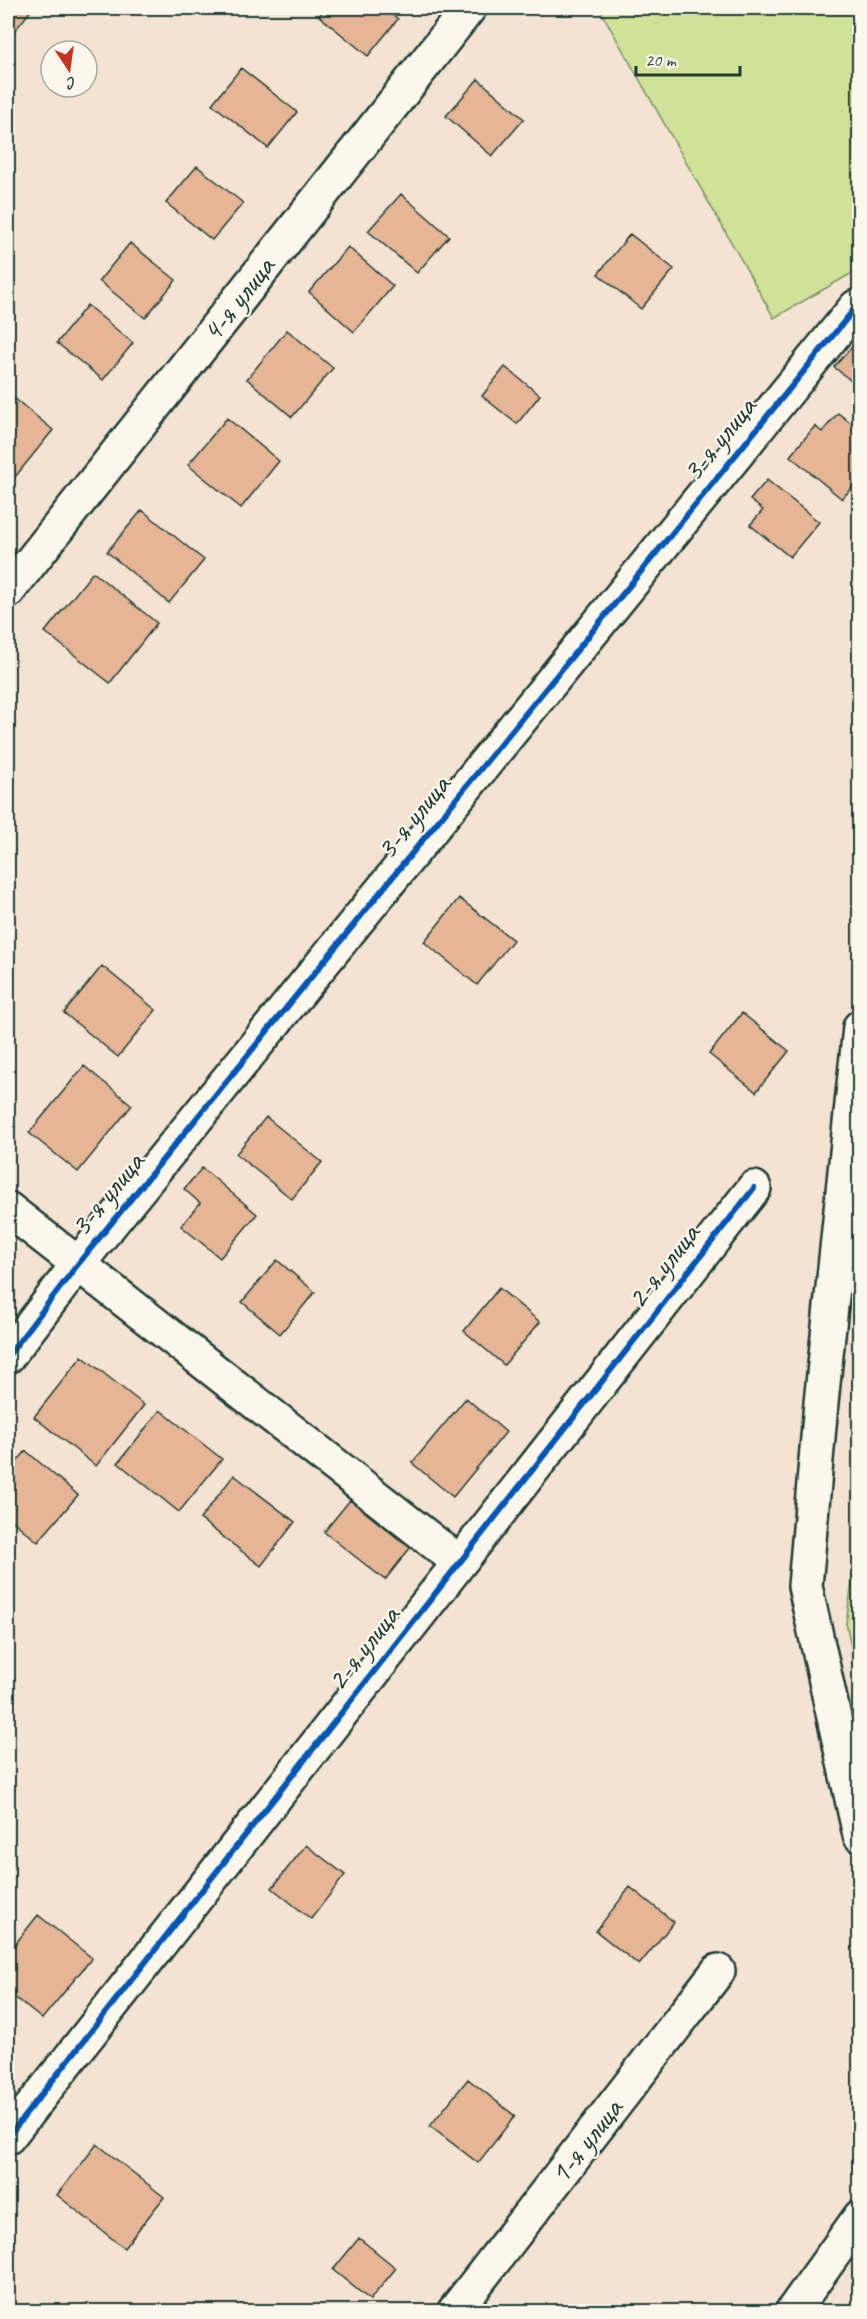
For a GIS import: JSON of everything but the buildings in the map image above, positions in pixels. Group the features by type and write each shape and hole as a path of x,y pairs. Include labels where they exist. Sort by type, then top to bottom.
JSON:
{"street":[{"name":"4-я улица","path":"8,591 469,8"},
{"name":"3-я улица","path":"8,1356 78,1264 856,307"},
{"path":"860,1027 821,1403 805,1586 860,1835"},
{"name":"2-я улица","path":"8,2136 754,1188"},
{"path":"8,1209 459,1562"},
{"name":"1-я улица","path":"454,2312 718,1971"},
{"path":"792,2312 860,2217"}],"green space":[{"path":"599,8 859,8 859,269 774,318"},
{"path":"859,1535 860,1685 846,1623"}],"cycle path":[{"path":"8,1356 78,1264 856,307"},
{"path":"8,2137 754,1188"}]}
